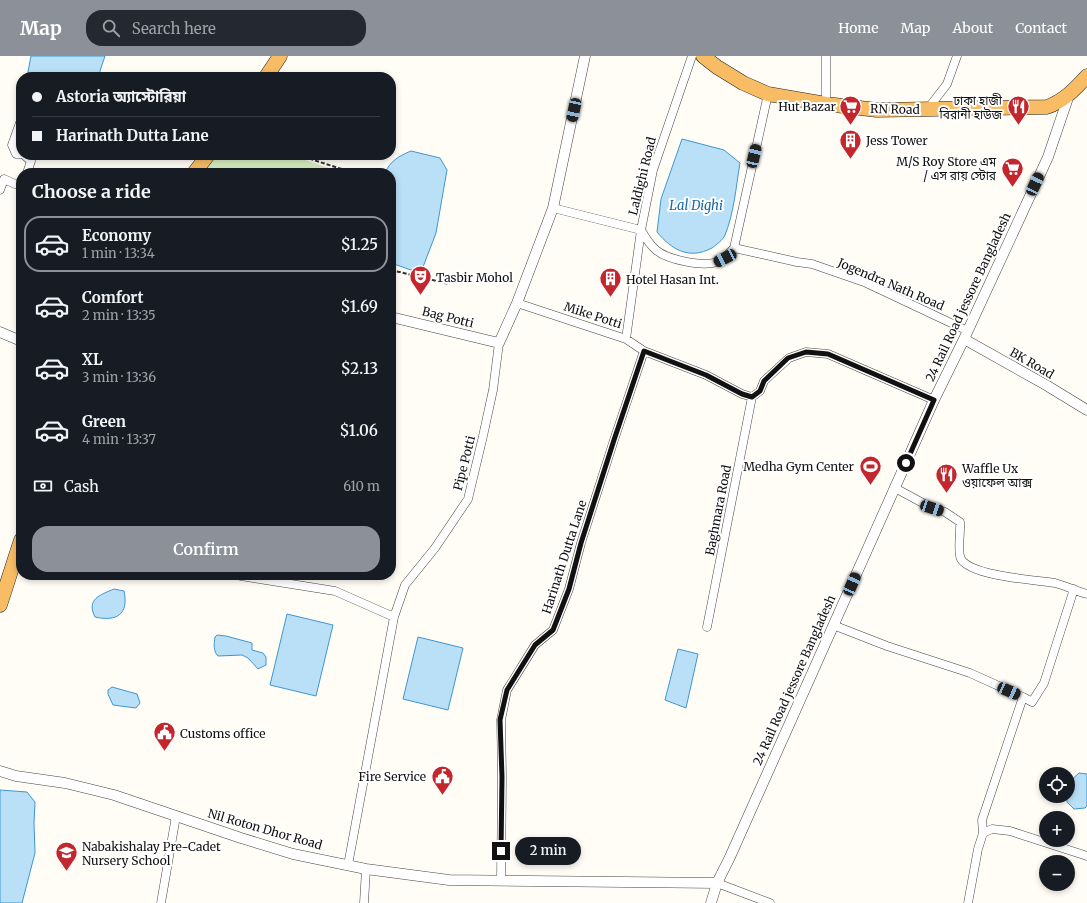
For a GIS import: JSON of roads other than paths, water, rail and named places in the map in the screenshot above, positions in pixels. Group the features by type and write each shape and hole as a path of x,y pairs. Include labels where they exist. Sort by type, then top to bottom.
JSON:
{"highway":[{"path":"269,72 280,56"},
{"name":"RN Road","path":"703,56 717,68 742,83 768,94 826,104 877,110 1047,107 1060,102 1069,95 1087,76"},
{"path":"198,168 204,160"},
{"path":"0,605 16,555"}],"street":[{"path":"499,343 517,303 553,208 585,56"},
{"name":"Laldighi Road","path":"692,56 653,170 641,230 657,251 684,261 702,263 716,262 725,258 734,248"},
{"path":"826,56 826,104"},
{"path":"927,110 947,84 956,56"},
{"path":"734,248 768,94"},
{"name":"24 Rail Road jessore Bangladesh","path":"710,903 717,883 730,857 934,400 966,335 1048,157 1069,95"},
{"path":"16,134 12,145 16,154"},
{"path":"0,190 4,180 16,184"},
{"path":"553,208 641,230"},
{"name":"Mike Potti","path":"517,303 626,338 641,230"},
{"name":"Jogendra Nath Road","path":"734,248 812,264 864,282 966,335"},
{"name":"Bag Potti","path":"396,318 499,343"},
{"path":"0,332 16,339"},
{"name":"BK Road","path":"966,335 1087,410"},
{"path":"626,338 644,351 706,375 742,394 752,397 760,391 764,381 788,358 806,352 828,354 934,400"},
{"name":"Pipe Potti","path":"394,617 405,585 435,548 468,499 493,390 499,343"},
{"name":"Harinath Dutta Lane","path":"501,881 502,777 500,720 507,690 535,645 553,630 569,589 581,543 644,351"},
{"name":"Baghmara Road","path":"707,627 752,397"},
{"path":"895,488 932,508 945,512 960,522 960,552 962,559 967,564 979,570 1056,584 1087,594"},
{"path":"264,580 335,591 394,617 348,865"},
{"path":"833,625 887,646 970,673 1032,702 1044,683 1074,589"},
{"path":"968,903 978,849 983,833 982,820 1022,696"},
{"name":"Nil Roton Dhor Road","path":"0,772 16,776 65,783 114,795 293,854 366,869 449,880 717,883"},
{"path":"161,903 176,816"},
{"path":"983,833 992,829 1010,831 1087,856"},
{"path":"364,903 366,869"},
{"path":"717,883 770,903"}],"water":[{"path":"31,56 105,56 100,72 28,72"},
{"name":"Lal Dighi","path":"682,139 724,150 740,163 733,209 725,235 721,241 712,248 696,253 688,253 675,248 657,232 661,199"},
{"path":"411,151 440,158 447,170 436,233 423,267 411,270 396,265 396,168 388,168 394,160"},
{"path":"114,589 124,591 125,605 123,611 115,617 95,617 92,606 93,602 99,596"},
{"path":"287,614 333,625 316,696 270,685"},
{"path":"217,635 252,643 252,650 263,653 266,657 266,665 258,669 248,658 242,655 218,656 214,647 215,637"},
{"path":"418,637 463,648 448,710 403,699"},
{"path":"678,649 698,654 686,708 665,700"},
{"path":"112,687 137,694 140,703 136,708 113,705 108,694 108,690"},
{"path":"1079,773 1087,774 1087,806 1085,808 1074,809 1068,803 1075,803 1075,777"},
{"path":"0,790 27,792 35,802 35,853 22,903 0,903"}],"place":[{"name":"Hut Bazar","path":"851,126"},
{"name":"ঢাকা হাজী বিরানী হাউজ","path":"1018,126"},
{"name":"Jess Tower","path":"851,160"},
{"name":"M/S Roy Store এম / এস রায় স্টোর","path":"1012,188"},
{"name":"Tasbir Mohol","path":"421,296"},
{"name":"Hotel Hasan Int.","path":"610,298"},
{"name":"Medha Gym Center","path":"870,486"},
{"name":"Waffle Ux ওয়াফেল আক্স","path":"947,494"},
{"name":"Customs office","path":"164,752"},
{"name":"Fire Service","path":"442,796"},
{"name":"Nabakishalay Pre-Cadet Nursery School","path":"66,872"}]}
